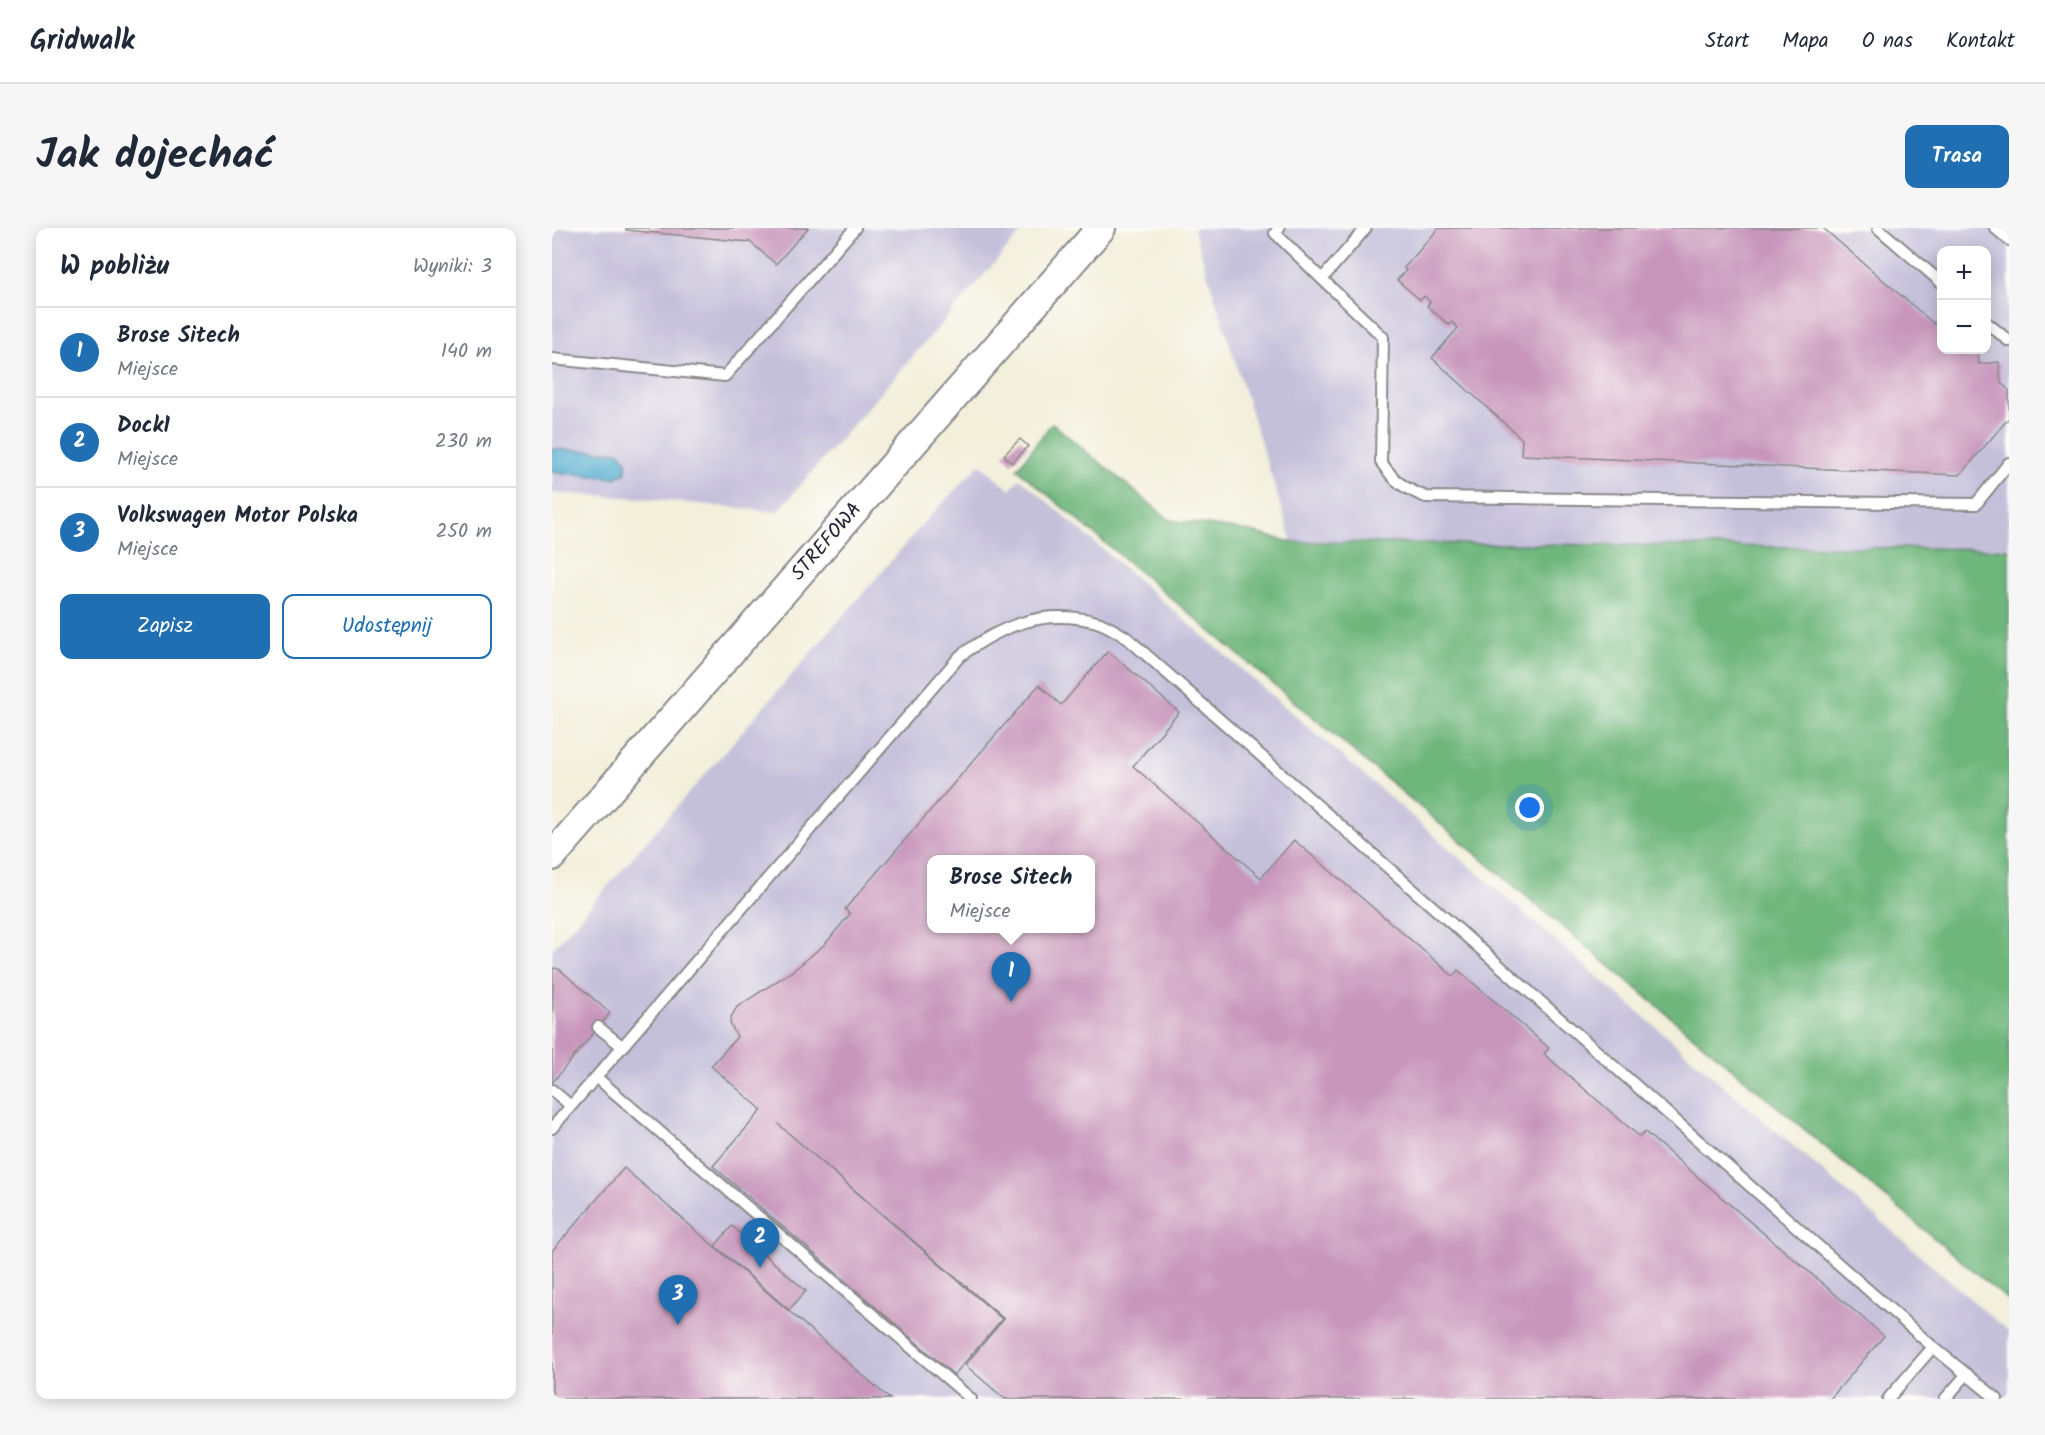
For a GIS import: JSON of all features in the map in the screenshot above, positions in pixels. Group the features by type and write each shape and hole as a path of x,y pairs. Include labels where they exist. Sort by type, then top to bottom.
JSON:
{"street":[{"name":"STREFOWA","path":"552,856 1101,228"}],"lane":[{"path":"552,359 725,376 855,228"},
{"path":"1279,228 1275,233 1383,337 1381,462 1393,479 1406,490 1426,497 1976,504 2009,463"},
{"path":"1322,279 1366,228"},
{"path":"1878,228 1937,280"},
{"path":"1995,228 2009,240"},
{"path":"1991,326 2009,341"},
{"path":"552,1128 960,656 984,638 1007,627 1040,618 1068,617 1098,622 1126,637 1933,1347 1996,1399"},
{"path":"598,1027 623,1047"},
{"path":"596,1077 971,1399"},
{"path":"552,1089 571,1106"},
{"path":"1888,1399 1933,1347"},
{"path":"1946,1399 1967,1374"}],"shaded area":[{"path":"552,228 1025,228 777,512 640,498 552,493"},
{"path":"1193,228 2009,228 2009,549 1292,542"},
{"path":"980,464 1010,490 1020,478 2009,1332 2009,1399 552,1399 552,950 930,516"}],"green space":[{"path":"1052,423 1170,520 1244,530 1292,542 2009,549 2009,1301 1017,469"}],"water":[{"path":"552,449 619,452 626,460 626,473 615,478 552,472"}],"building":[{"path":"626,228 808,228 776,264 750,242 626,230"},
{"path":"1439,228 1823,228 1934,324 1937,324 1937,354 1978,354 1979,364 1999,362 2001,383 2009,390 2009,418 1960,475 1521,455 1522,439 1432,358 1458,328 1452,322 1449,325 1427,306 1430,302 1424,296 1420,300 1397,280 1406,271 1404,268"},
{"path":"1020,439 1028,446 1012,463 1004,455"},
{"path":"1108,651 1179,712 1133,766 1261,878 1294,840 1453,976 1458,970 1549,1048 1544,1054 1640,1137 1645,1132 1884,1336 1830,1399 1005,1399 965,1365 1004,1319 778,1124 1002,1319 954,1375 713,1166 762,1110 711,1066 737,1037 730,1023 737,1007 794,970 825,944 850,914 845,909 1039,685 1061,705"},
{"path":"553,968 559,969 610,1013 552,1083"},
{"path":"624,1168 890,1399 552,1399 552,1251"},
{"path":"732,1226 806,1291 789,1310 715,1246"}],"place":[{"name":"Brose Sitech","path":"1011,1002"},
{"name":"Dock1","path":"760,1268"},
{"name":"Volkswagen Motor Polska","path":"678,1325"}]}
